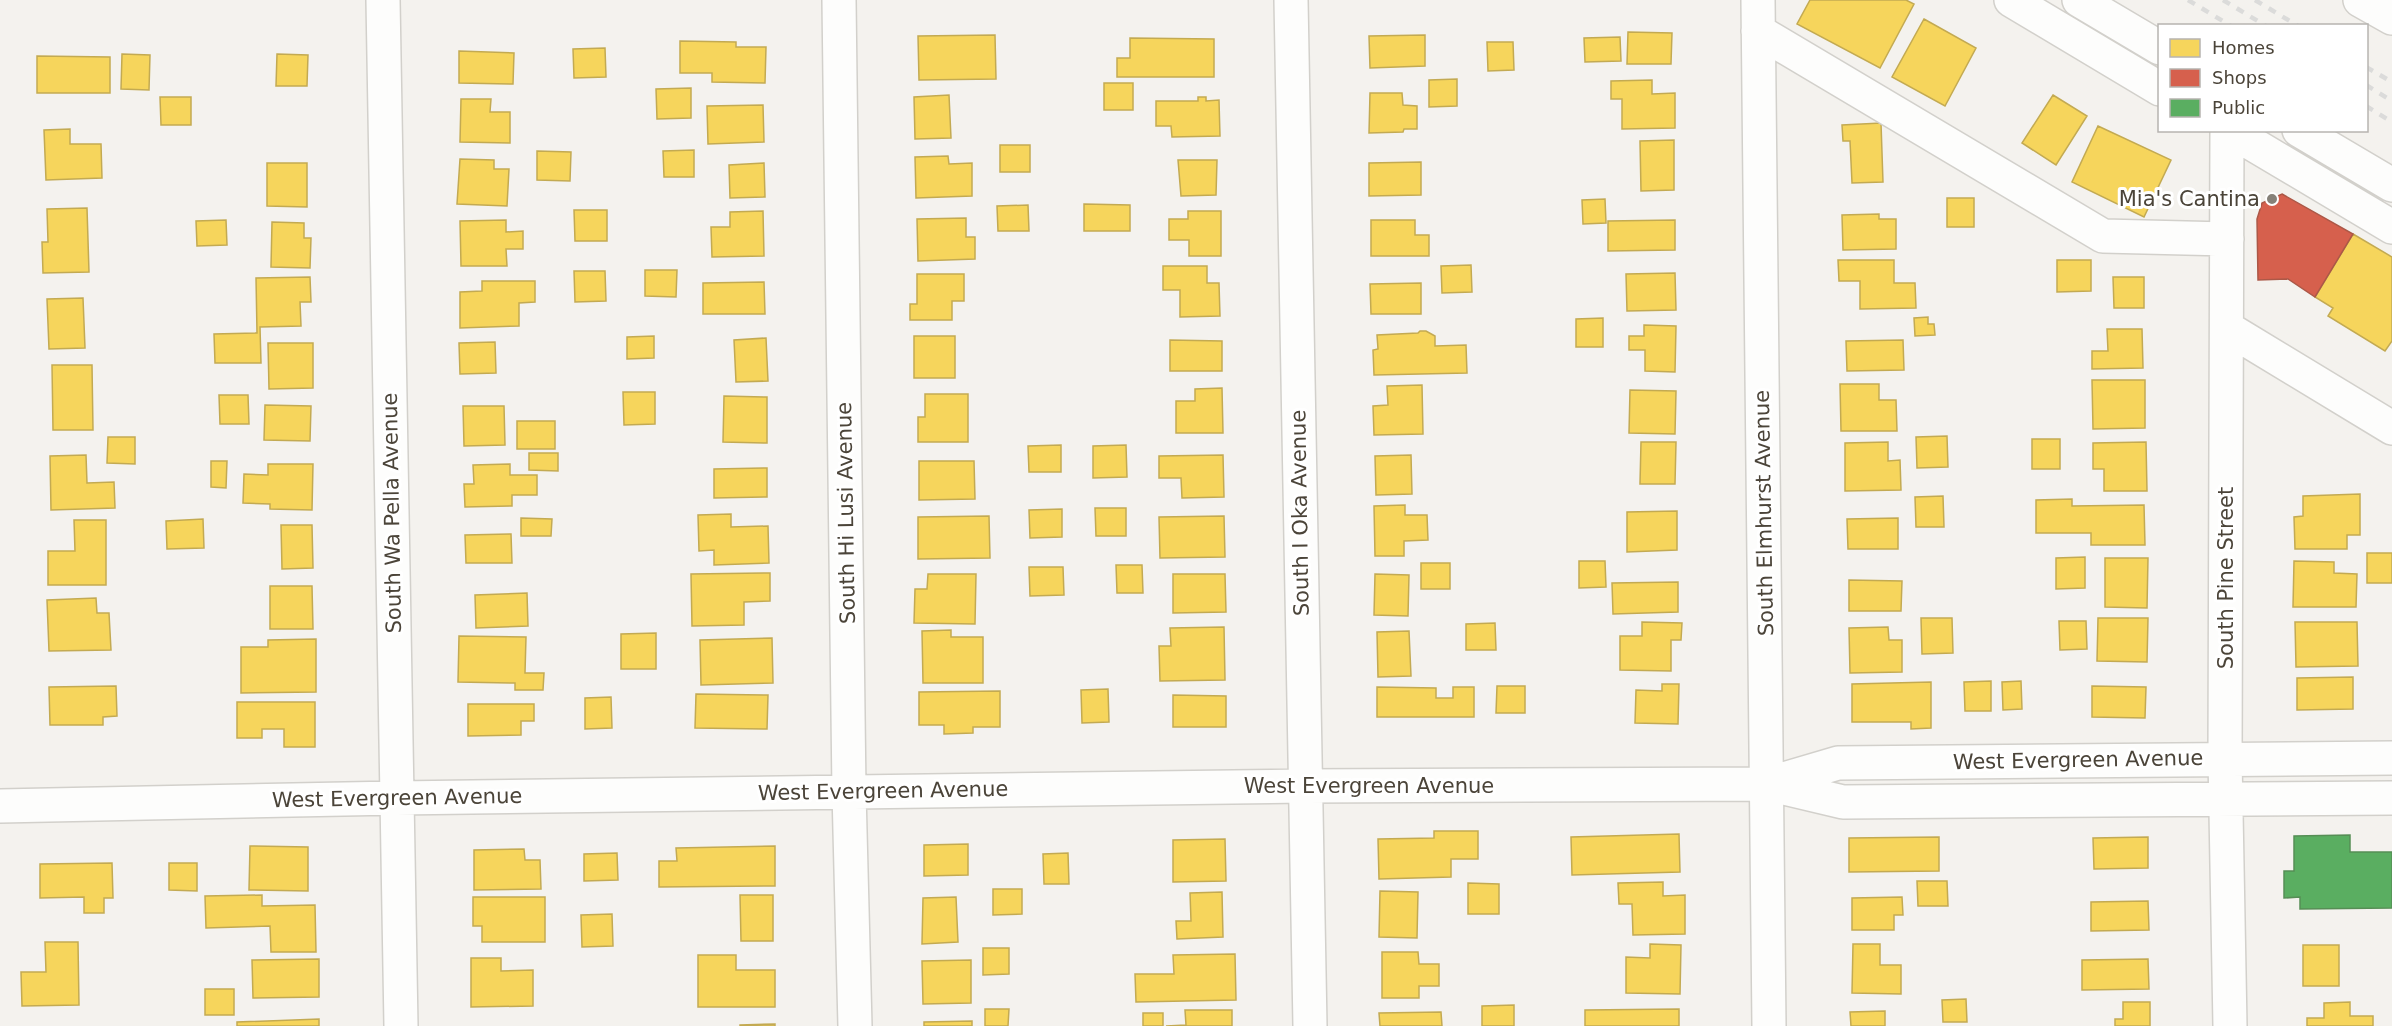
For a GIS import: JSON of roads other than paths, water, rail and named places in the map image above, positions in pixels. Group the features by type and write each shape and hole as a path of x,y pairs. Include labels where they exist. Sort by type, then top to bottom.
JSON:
{"street":[{"name":"South Wa Pella Avenue","path":"383,0 401,1026"},
{"name":"South Hi Lusi Avenue","path":"839,0 849,792 855,1026"},
{"name":"South I Oka Avenue","path":"1291,0 1310,1026"},
{"path":"2011,0 2158,88"},
{"path":"2079,0 2158,47"},
{"path":"2360,0 2392,18"},
{"path":"1758,15 2103,236 2227,239"},
{"name":"South Elmhurst Avenue","path":"1758,15 1769,1026"},
{"name":"South Pine Street","path":"2228,132 2225,758 2230,1026"},
{"path":"2231,132 2392,227"},
{"path":"2302,132 2392,184"},
{"path":"2227,328 2392,428"},
{"name":"West Evergreen Avenue","path":"1767,784 1838,763 2392,758"},
{"name":"West Evergreen Avenue","path":"0,806 396,798 1305,786 1767,784 1843,802 2392,798"}],"railway":[{"path":"2188,0 2228,24"},
{"path":"2223,0 2263,24"},
{"path":"2255,0 2295,24"},
{"path":"2368,68 2392,82"},
{"path":"2368,86 2392,101"},
{"path":"2368,107 2392,122"}],"place":[{"name":"Mia's Cantina","path":"2272,199"}]}
